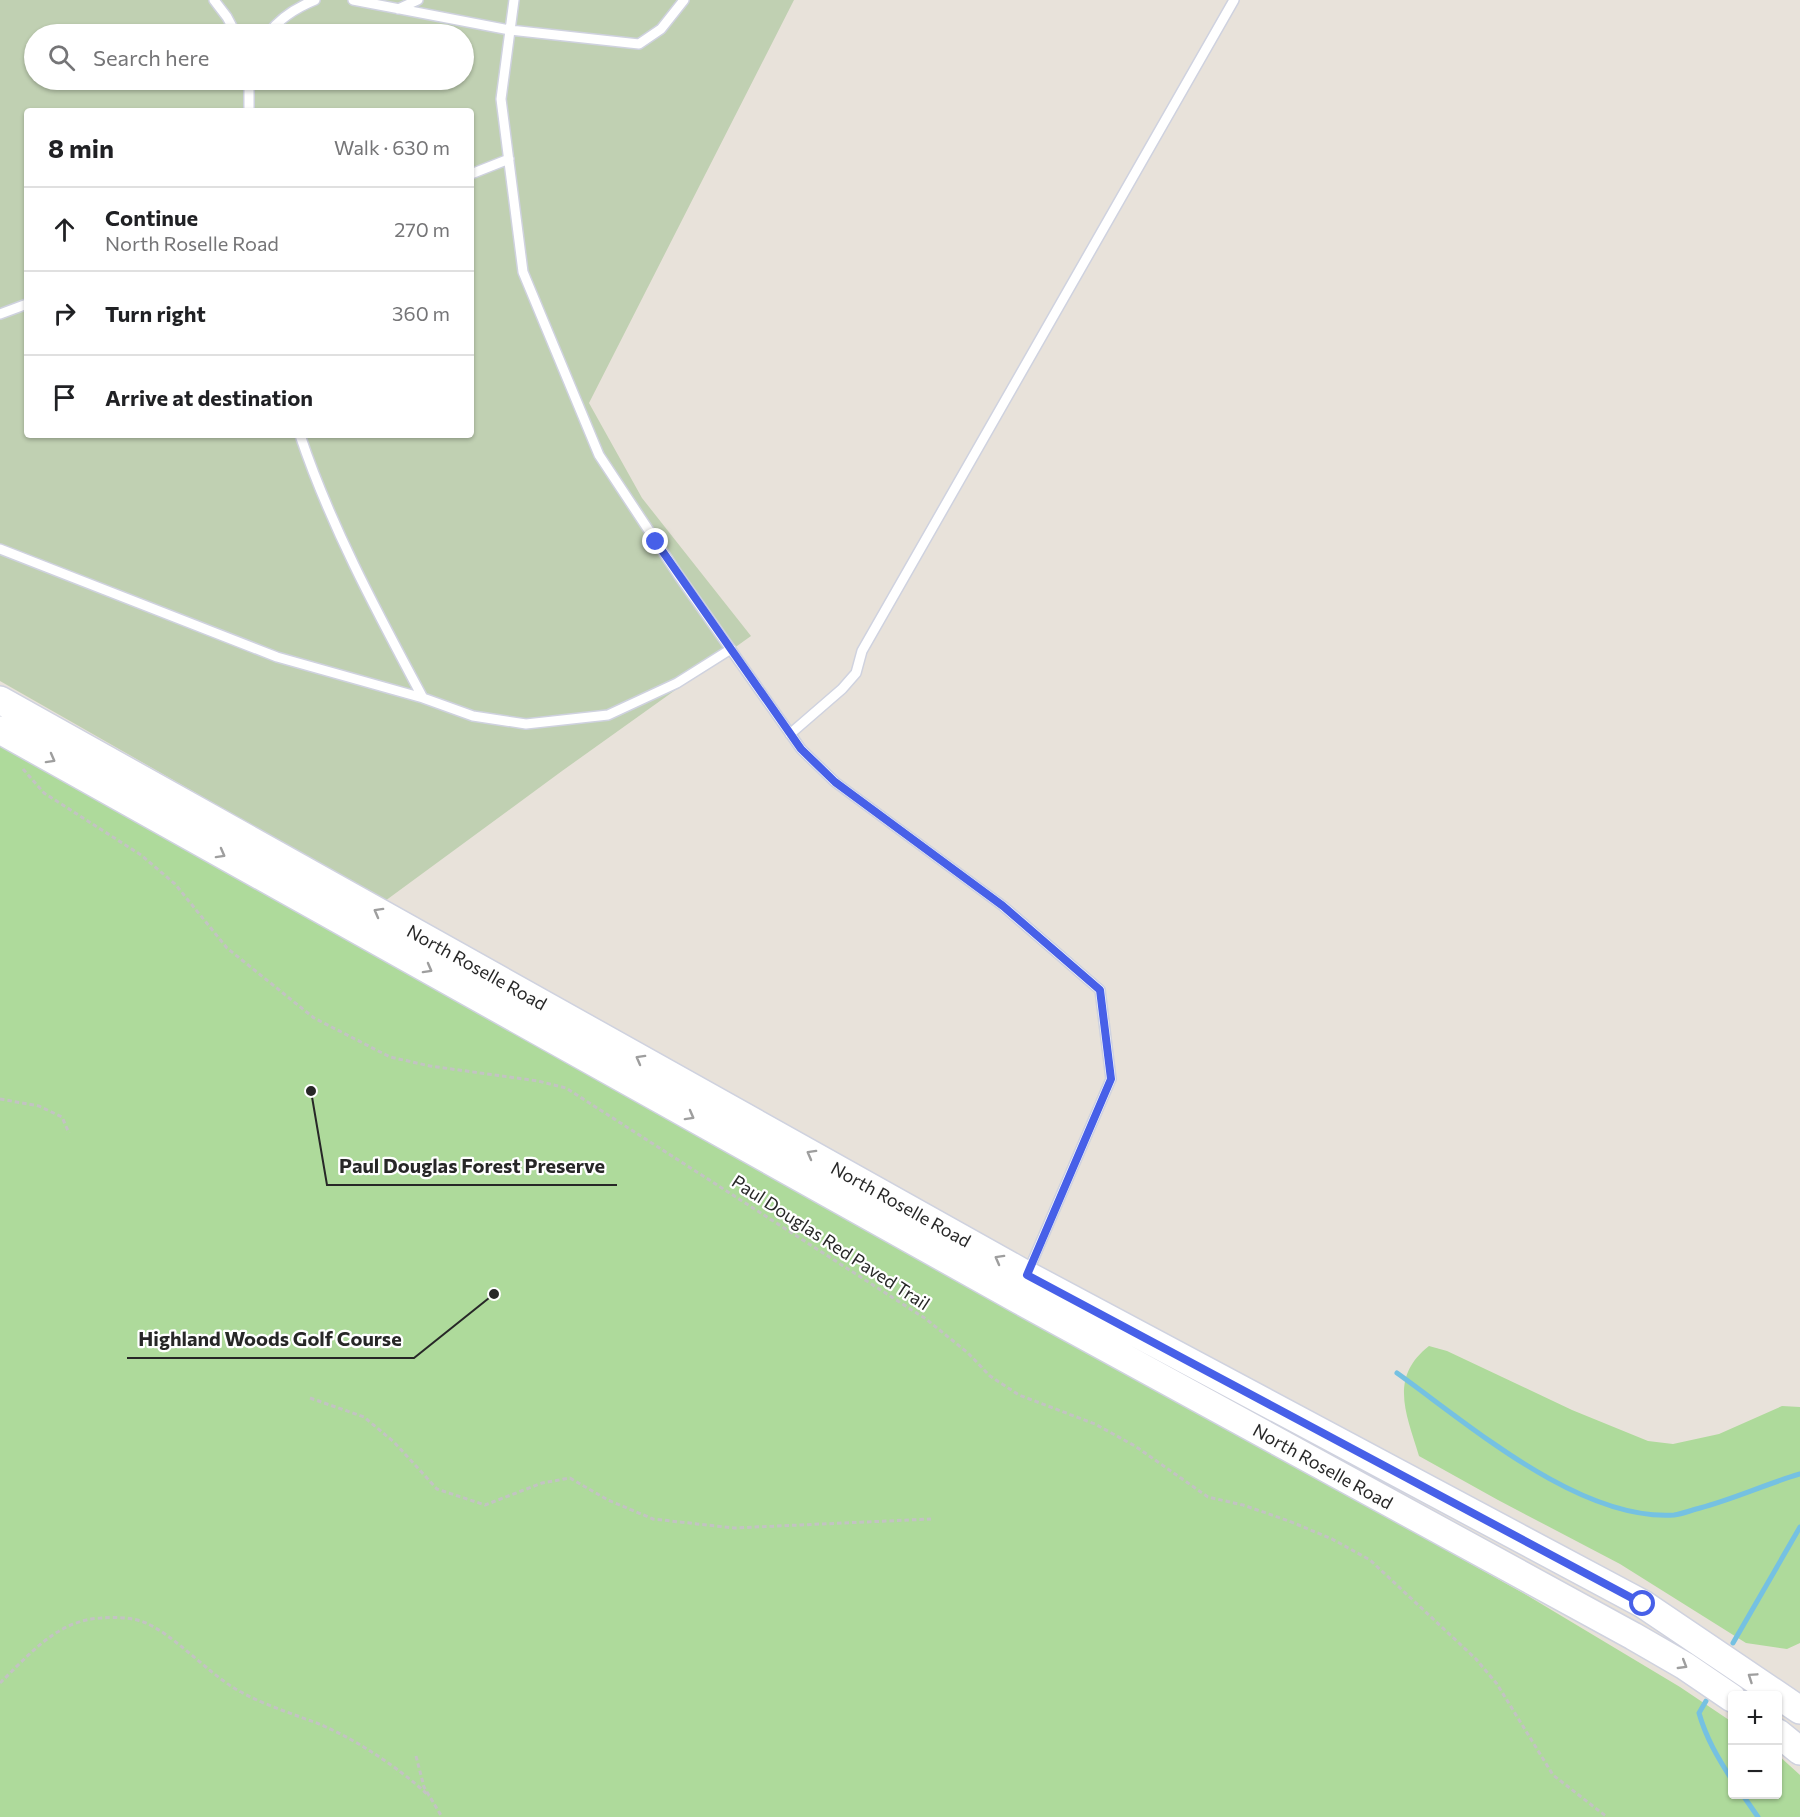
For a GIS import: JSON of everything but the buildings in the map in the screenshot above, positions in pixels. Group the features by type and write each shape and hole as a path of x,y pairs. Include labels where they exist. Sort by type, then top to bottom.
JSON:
{"main road":[{"name":"North Roselle Road","path":"0,700 1027,1275 1643,1604 1800,1710"},
{"name":"North Roselle Road","path":"0,730 1009,1294 1633,1636 1685,1666 1728,1695"},
{"path":"1782,1736 1800,1752"}],"lane":[{"path":"214,0 231,24"},
{"path":"277,24 303,5 315,0"},
{"path":"354,0 510,30 639,44 661,29 684,0"},
{"path":"398,9 418,0"},
{"path":"514,0 501,99 524,272 599,455 679,576 801,749 835,782 1003,906 1100,990 1111,1079 1027,1275"},
{"path":"790,734 842,689 856,673 862,651 1234,0"},
{"path":"249,90 249,108"},
{"path":"474,173 509,159"},
{"path":"0,314 24,305"},
{"path":"301,438 315,479 353,565 423,698"},
{"path":"0,549 277,657 423,698 473,716 526,724 608,715 677,683 731,649"}],"path":[{"name":"Paul Douglas Red Paved Trail","path":"17,762 44,793 141,855 175,884 227,948 315,1018 390,1057 430,1066 538,1081 566,1088 926,1319 968,1353 990,1376 1019,1395 1095,1424 1135,1446 1208,1497 1243,1505 1289,1521 1332,1539 1370,1560 1476,1659 1497,1684 1553,1775 1607,1817"},
{"path":"0,1099 39,1106 62,1117 69,1133"},
{"path":"310,1398 364,1417 394,1442 437,1489 484,1505 542,1483 570,1478 608,1500 653,1519 734,1528 931,1519"},
{"path":"0,1683 39,1646 68,1626 99,1618 139,1620 156,1629 234,1687 345,1737 411,1780 429,1796"},
{"path":"416,1756 429,1796 442,1817"}],"green space":[{"path":"0,0 794,0 589,403 642,498 751,636 385,901 0,681"},
{"path":"0,700 1017,1311 1523,1593 1680,1687 1728,1719 1728,1799 1782,1799 1782,1759 1800,1775 1800,1817 0,1817"},
{"path":"1429,1346 1447,1351 1572,1410 1648,1441 1673,1444 1719,1434 1782,1406 1800,1407 1800,1643 1787,1649 1746,1643 1620,1564 1419,1456 1406,1412 1405,1384 1408,1371 1416,1358"}],"waterway":[{"path":"1397,1373 1492,1443 1528,1466 1565,1487 1601,1503 1638,1513 1680,1514 1800,1474"},
{"path":"1733,1643 1800,1527"},
{"path":"1706,1701 1699,1713 1713,1748 1728,1773"},
{"path":"1745,1799 1758,1817"}],"place":[{"name":"Paul Douglas Forest Preserve","path":"311,1091"},
{"name":"Highland Woods Golf Course","path":"494,1294"}],"route":[{"path":"656,542 801,749 835,782 1003,906 1100,990 1111,1079 1027,1275 1643,1604"}]}
